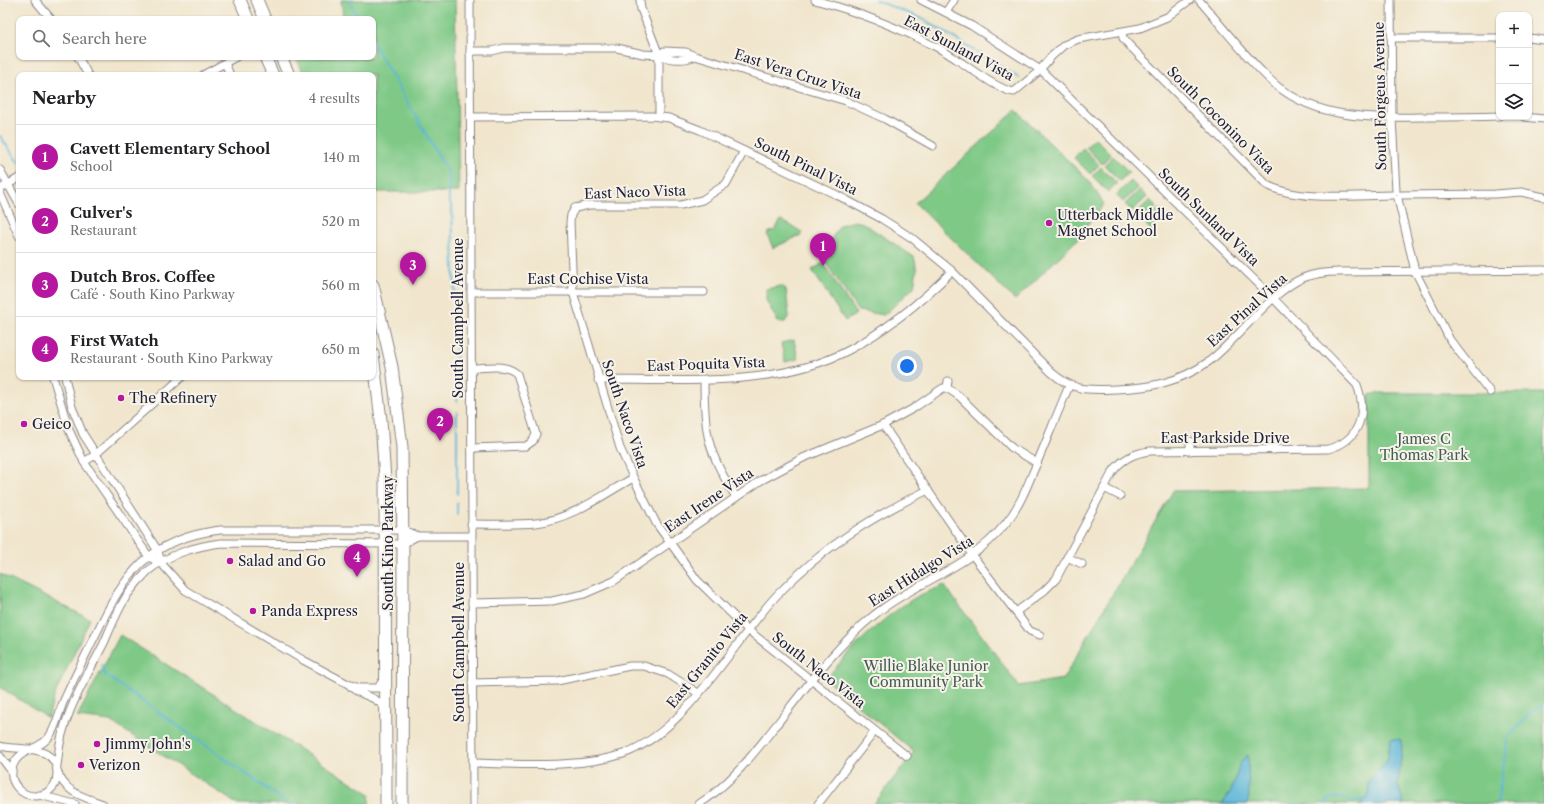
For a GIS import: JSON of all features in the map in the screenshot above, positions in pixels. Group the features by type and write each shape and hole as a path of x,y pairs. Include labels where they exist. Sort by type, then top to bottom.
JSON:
{"main road":[{"path":"240,0 247,16"},
{"path":"257,0 264,16"},
{"path":"266,60 272,72"},
{"path":"282,60 288,72"},
{"name":"South Kino Parkway","path":"376,298 387,340 398,409 402,447 402,804"},
{"name":"South Kino Parkway","path":"376,376 382,420 385,530 386,804"},
{"path":"386,783 402,784"}],"street":[{"path":"35,0 48,16"},
{"name":"South Campbell Avenue","path":"470,0 473,804"},
{"path":"640,0 641,10 658,48 659,117"},
{"name":"East Sunland Vista","path":"815,0 866,16 941,49 1008,91 1014,92 1041,71 978,29 921,0"},
{"path":"946,12 954,0"},
{"path":"1041,71 1056,52 1071,42 1140,28 1159,22 1190,0"},
{"path":"1200,0 1262,71 1278,86 1315,107 1334,113 1364,117 1392,118 1496,116"},
{"name":"South Forgeus Avenue","path":"1391,0 1392,118 1397,195 1415,271 1450,340 1490,392"},
{"name":"South Coconino Vista","path":"1122,32 1123,38 1129,45 1266,185 1276,190 1297,195 1482,194 1521,192 1544,197"},
{"path":"1391,38 1496,38"},
{"name":"East Vera Cruz Vista","path":"470,51 492,51 504,48 618,48 643,54 659,55 664,51 686,52 846,101 885,119 933,146"},
{"path":"80,60 86,72"},
{"path":"208,72 230,60"},
{"path":"225,63 229,72"},
{"name":"South Sunland Vista","path":"1041,71 1274,299 1357,386 1362,416 1356,429"},
{"name":"South Pinal Vista","path":"470,117 659,117 669,118 700,130 882,219 912,238 952,271 1051,372 1069,386"},
{"path":"1532,118 1544,119"},
{"name":"East Naco Vista","path":"572,205 681,205 696,202 714,193 726,184 744,151"},
{"path":"0,170 16,198"},
{"path":"0,189 16,180"},
{"path":"0,193 16,229"},
{"name":"South Naco Vista","path":"572,205 570,222 573,292 616,437 633,478 656,523 697,580 748,630 907,756"},
{"name":"East Pinal Vista","path":"1069,386 1096,390 1131,389 1156,386 1180,378 1218,354 1274,299 1293,283 1325,272 1544,270"},
{"name":"East Poquita Vista","path":"598,380 704,379 762,376 797,369 843,353 885,328 911,310 952,271"},
{"name":"East Cochise Vista","path":"471,292 704,292"},
{"path":"472,368 506,368 516,374 535,430 536,438 536,444 522,447 472,448"},
{"path":"704,379 704,408 707,436 717,464 736,497"},
{"path":"54,380 69,430 84,462 149,557 160,563 185,590 303,660 348,684 359,688 378,688 386,676"},
{"path":"66,380 72,407 83,434 158,551 160,563"},
{"path":"84,462 96,455 179,380"},
{"name":"East Irene Vista","path":"472,603 532,603 570,598 614,581 760,481 803,458 884,425 914,408 948,385 1012,448 1037,463"},
{"name":"East Hidalgo Vista","path":"698,804 719,789 744,765 838,648 873,616 910,591 947,572 973,556 988,544 1014,513 1037,463 1069,386"},
{"path":"884,425 973,556 1030,631 1040,635"},
{"name":"East Parkside Drive","path":"1016,612 1053,582 1116,467 1130,456 1150,451 1328,449 1345,442 1356,429"},
{"path":"1190,441 1190,451"},
{"path":"1273,441 1274,450"},
{"path":"471,524 537,523 560,517 597,499 633,478"},
{"path":"1104,488 1120,496"},
{"name":"East Granito Vista","path":"472,763 593,761 624,753 649,740 675,720 698,694 776,596 797,575 822,553 886,510 928,490"},
{"path":"75,804 39,795 29,795 20,791 14,784 12,772 14,764 18,756 30,751 50,736 64,700 117,592 129,574 149,557 158,551 192,535 220,530 403,530 417,536 471,536"},
{"path":"39,795 52,788 57,779 61,741 68,717 117,616 128,595 149,571 160,563 196,548 221,543 403,544 417,536"},
{"path":"1067,557 1082,564"},
{"path":"472,683 557,681 630,666 644,666 668,674 698,694"},
{"path":"348,684 360,694 379,701 386,710"},
{"path":"818,804 875,731"},
{"path":"0,746 30,751 42,751 52,758 69,790 78,795 104,804"},
{"path":"0,756 12,772"}],"green space":[{"path":"341,0 455,0 459,192 376,192 376,72 303,72 297,60 376,60 376,16 343,16"},
{"path":"1016,110 1088,180 1104,204 1087,225 1088,229 1015,300 915,203"},
{"path":"1095,138 1111,154 1102,164 1086,147"},
{"path":"1083,148 1099,165 1090,174 1074,158"},
{"path":"1113,156 1129,172 1120,181 1104,165"},
{"path":"1101,167 1117,183 1108,192 1092,176"},
{"path":"1131,181 1138,188 1123,202 1116,195"},
{"path":"1140,190 1147,197 1132,211 1125,204"},
{"path":"1150,200 1157,207 1142,221 1135,214"},
{"path":"1160,209 1166,216 1151,230 1144,223"},
{"path":"781,220 802,232 801,235 773,248 767,234 774,231"},
{"path":"855,221 863,223 914,257 917,269 914,287 884,315 858,311 824,260 824,251 840,225"},
{"path":"823,263 856,314 845,321 812,270"},
{"path":"781,286 786,289 789,316 785,322 778,322 766,300 766,289"},
{"path":"794,340 798,359 785,362 781,343"},
{"path":"1378,393 1544,393 1544,804 874,804 914,752 826,679 856,646 889,616 924,593 944,585 1019,686 1063,679 1173,491 1369,488 1369,395"},
{"path":"0,574 90,619 55,694 48,718 0,687"},
{"path":"120,635 370,794 369,804 237,804 110,721 77,717"}],"water":[{"path":"1391,738 1401,740 1402,750 1398,785 1404,804 1362,804 1360,799 1367,799 1369,794 1369,781 1387,761"},
{"path":"1248,755 1249,797 1247,804 1222,804 1231,790 1241,762"}],"waterway":[{"path":"351,0 351,5 357,16"},
{"path":"875,0 923,19 1019,78"},
{"path":"376,48 449,174 449,202 452,206 456,335"},
{"path":"0,136 16,159"},
{"path":"456,345 457,402"},
{"path":"457,412 457,494"},
{"path":"457,503 457,514"},
{"path":"102,665 104,674 289,804"},
{"path":"1497,804 1508,738 1530,713 1544,704"},
{"path":"1324,804 1332,797 1363,801"}],"place":[{"name":"Utterback Middle Magnet School","path":"1049,223"},
{"name":"Cavett Elementary School","path":"823,266"},
{"name":"Dutch Bros. Coffee","path":"413,285"},
{"name":"The Refinery","path":"121,398"},
{"name":"Geico","path":"24,424"},
{"name":"Culver's","path":"440,441"},
{"name":"Salad and Go","path":"230,561"},
{"name":"First Watch","path":"357,577"},
{"name":"Panda Express","path":"253,611"},
{"name":"Jimmy John's","path":"97,744"},
{"name":"Verizon","path":"81,765"}],"park label":[{"name":"James C Thomas Park","path":"1424,448"},
{"name":"Willie Blake Junior Community Park","path":"926,674"}]}
